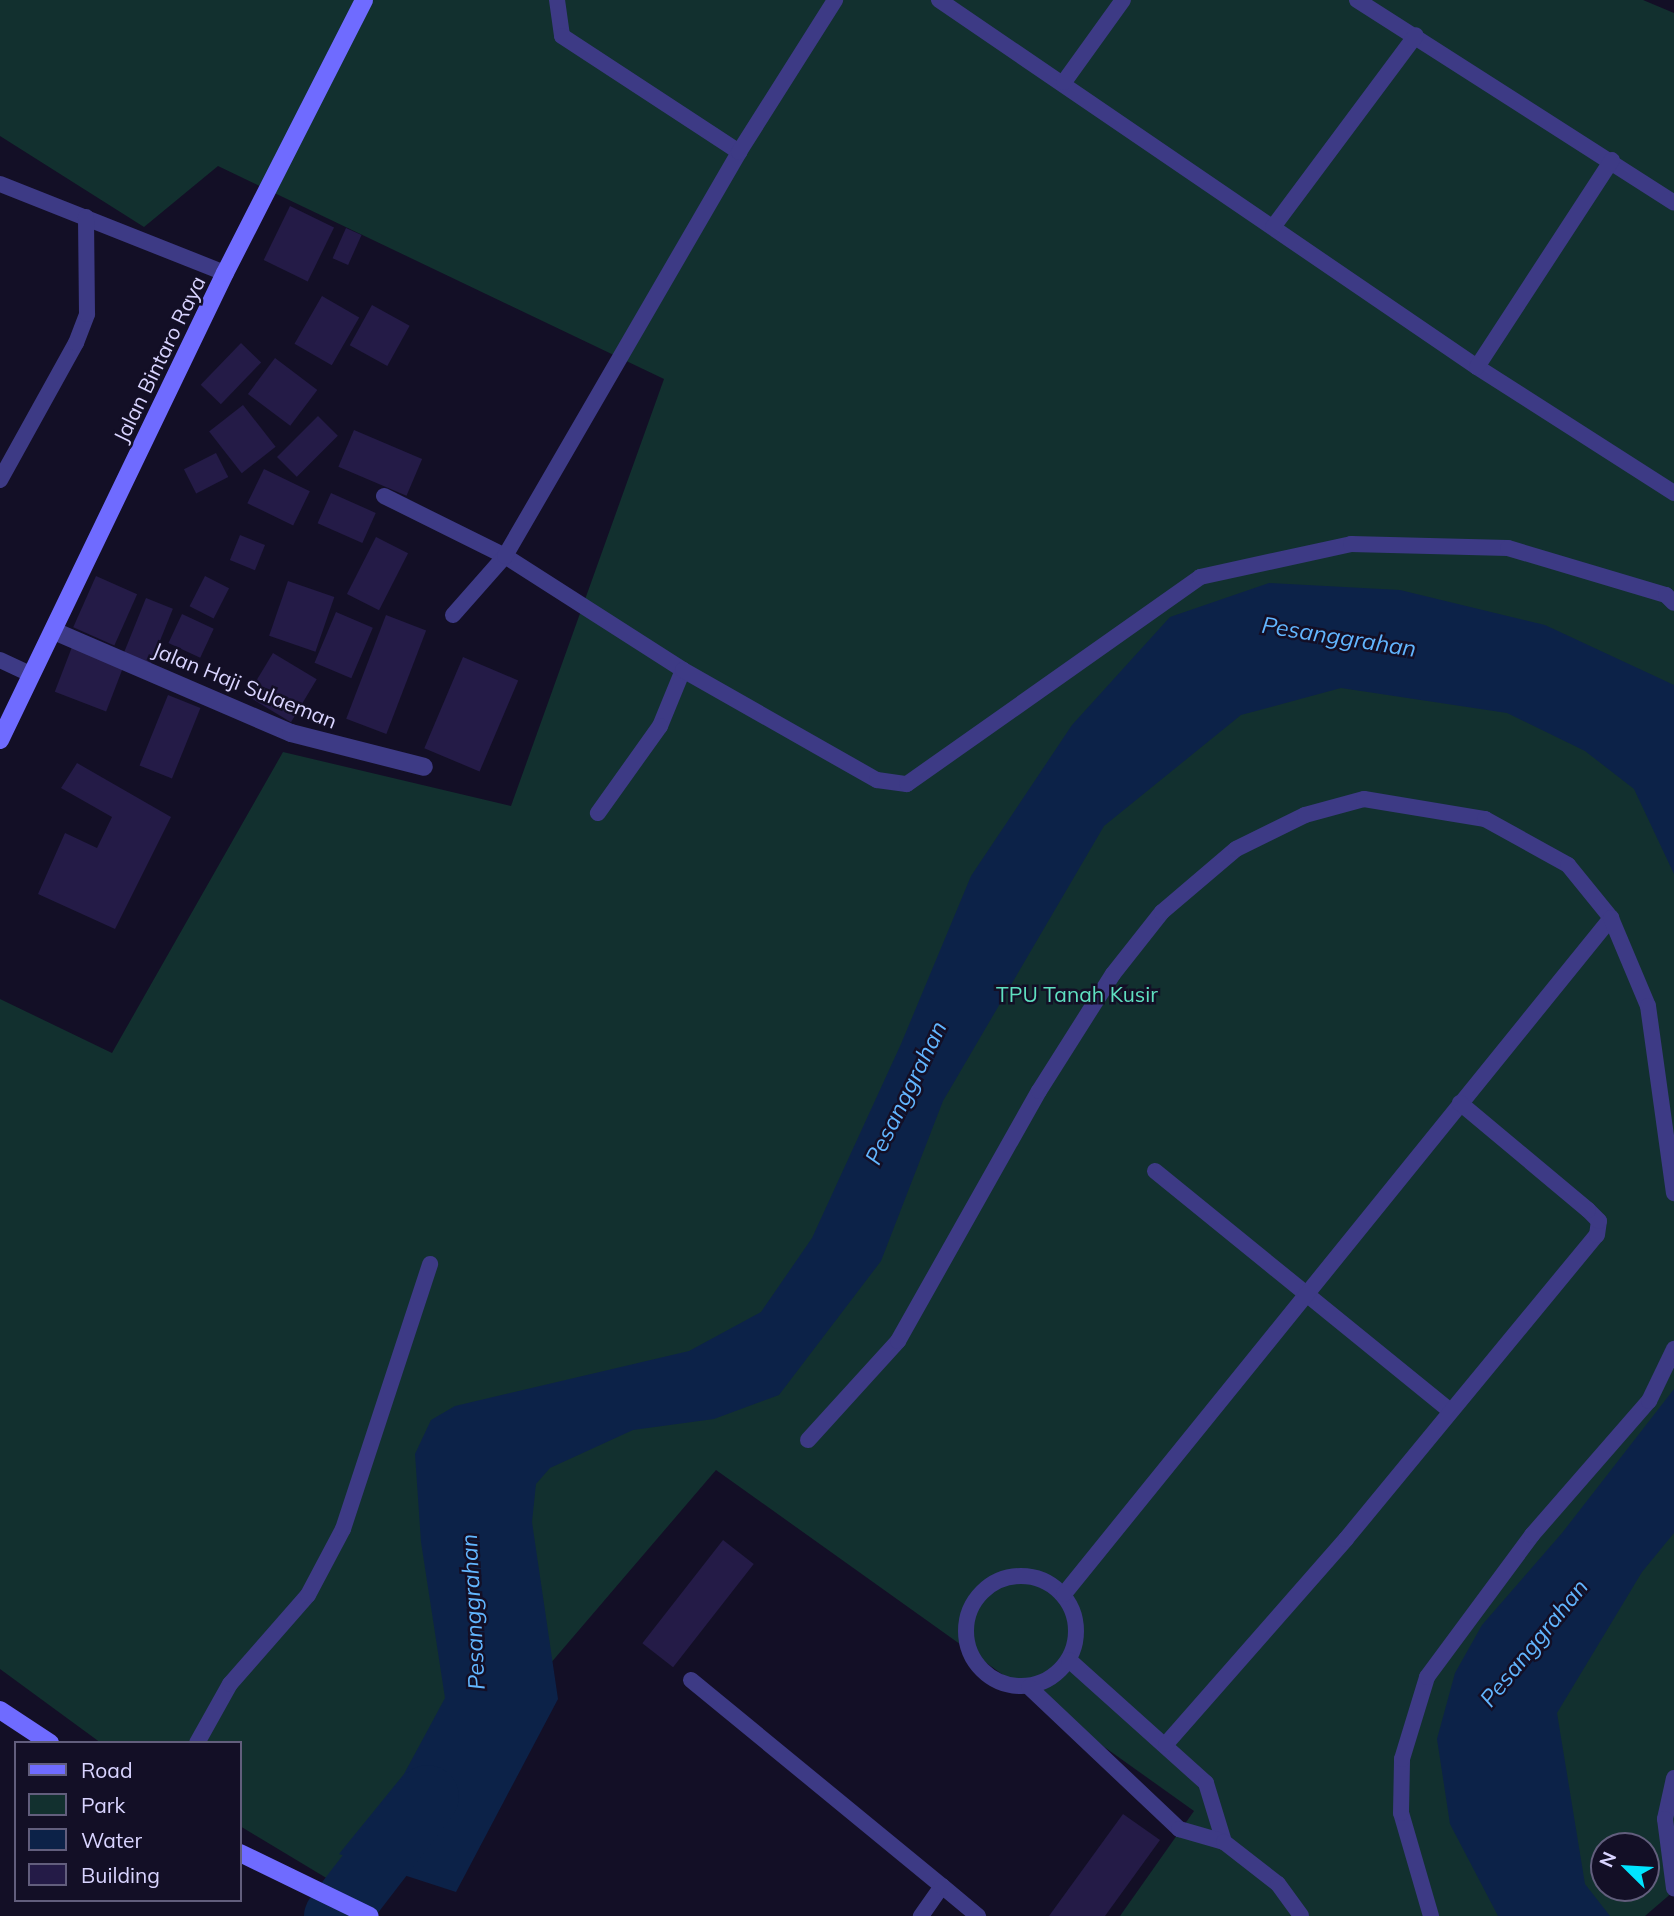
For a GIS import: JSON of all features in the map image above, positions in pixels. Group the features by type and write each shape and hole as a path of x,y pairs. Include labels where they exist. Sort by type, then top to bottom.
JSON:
{"main road":[{"name":"Jalan Bintaro Raya","path":"0,740 225,273 364,0"},
{"path":"0,1710 47,1741"},
{"path":"242,1854 370,1916"}],"street":[{"name":"Jalan Haji Sulaeman","path":"54,631 291,733 424,767"}],"lane":[{"path":"557,0 562,36 739,152"},
{"path":"453,615 505,556 739,152 835,0"},
{"path":"939,0 1064,82 1477,366 1674,493"},
{"path":"1064,82 1123,0"},
{"path":"1357,0 1612,160 1674,203"},
{"path":"1273,227 1416,35"},
{"path":"1477,366 1612,160"},
{"path":"0,184 225,273"},
{"path":"0,480 76,343 87,313 86,217"},
{"path":"384,496 505,556 682,670 877,780 907,784 1200,577 1351,544 1508,548 1666,595 1674,603"},
{"path":"0,660 32,675"},
{"path":"598,813 660,726 682,670"},
{"path":"808,1440 898,1341 1039,1091 1113,974 1162,912 1236,849 1305,815 1364,799 1485,819 1568,865 1611,918 1648,1006 1674,1193"},
{"path":"1064,1594 1611,918"},
{"path":"1166,1744 1346,1539 1449,1410 1590,1246 1600,1228 1588,1210 1460,1103"},
{"path":"1155,1171 1449,1410"},
{"path":"198,1741 230,1684 308,1595 343,1530 430,1264"},
{"path":"1431,1916 1401,1813 1402,1759 1427,1677 1532,1535 1649,1401 1674,1349"},
{"path":"1012,1575 1041,1578 1064,1594 1077,1626 1069,1660 1052,1678 1029,1687 993,1681 969,1653 966,1617 986,1586 1012,1575"},
{"path":"1069,1660 1166,1744 1210,1788 1224,1842"},
{"path":"691,1680 978,1916"},
{"path":"1029,1687 1179,1829 1224,1842 1278,1884 1301,1916"},
{"path":"1674,1778 1665,1819 1674,1888"},
{"path":"922,1916 942,1886"}],"green space":[{"name":"TPU Tanah Kusir","path":"0,0 1643,0 1674,13 1674,1891 1645,1916 1120,1916 1194,1811 716,1470 353,1894 242,1827 242,1741 98,1741 0,1669 0,999 112,1053 283,752 511,806 664,379 218,166 144,227 0,136"}],"water":[{"path":"1269,583 1400,590 1545,625 1674,685 1674,874 1634,789 1585,751 1507,713 1341,688 1241,715 1104,826 943,1101 881,1261 779,1395 714,1419 633,1430 550,1468 536,1484 532,1522 558,1699 456,1892 339,1854 404,1774 445,1698 421,1542 415,1454 431,1420 455,1406 689,1351 761,1312 812,1238 901,1044 971,876 1072,725 1170,617"},
{"path":"1674,1389 1674,1533 1642,1572 1557,1713 1585,1884 1590,1890 1590,1902 1599,1902 1610,1916 1498,1916 1450,1824 1437,1739 1455,1673 1482,1625 1562,1533"}],"building":[{"path":"290,206 334,227 308,281 264,260"},
{"path":"346,228 362,235 348,265 333,258"},
{"path":"322,296 359,318 332,365 294,344"},
{"path":"372,305 410,326 387,366 350,345"},
{"path":"241,343 261,362 221,404 201,385"},
{"path":"275,358 317,390 290,426 248,394"},
{"path":"243,405 276,447 242,473 209,431"},
{"path":"318,416 338,436 297,477 277,457"},
{"path":"354,430 422,459 406,496 338,467"},
{"path":"216,453 228,477 196,493 184,469"},
{"path":"264,469 310,491 293,526 247,503"},
{"path":"331,493 376,513 362,543 318,523"},
{"path":"240,535 265,545 255,570 230,560"},
{"path":"376,537 408,553 379,610 347,594"},
{"path":"96,576 137,594 114,645 73,627"},
{"path":"205,576 229,588 214,619 190,606"},
{"path":"288,581 334,597 315,652 269,636"},
{"path":"146,598 173,609 150,664 124,654"},
{"path":"336,612 373,628 351,678 315,663"},
{"path":"182,614 214,629 200,658 168,643"},
{"path":"386,615 426,630 386,734 346,719"},
{"path":"72,647 123,667 106,712 55,692"},
{"path":"273,653 317,679 291,722 247,696"},
{"path":"463,657 518,680 480,772 424,748"},
{"path":"168,695 200,708 172,779 140,765"},
{"path":"77,763 171,817 115,929 38,894 65,833 97,848 112,817 61,788"},
{"path":"723,1540 754,1564 673,1667 642,1643"},
{"path":"1123,1814 1160,1840 1105,1916 1049,1916"}],"waterway":[{"name":"Pesanggrahan","path":"335,1916 427,1796"}]}
